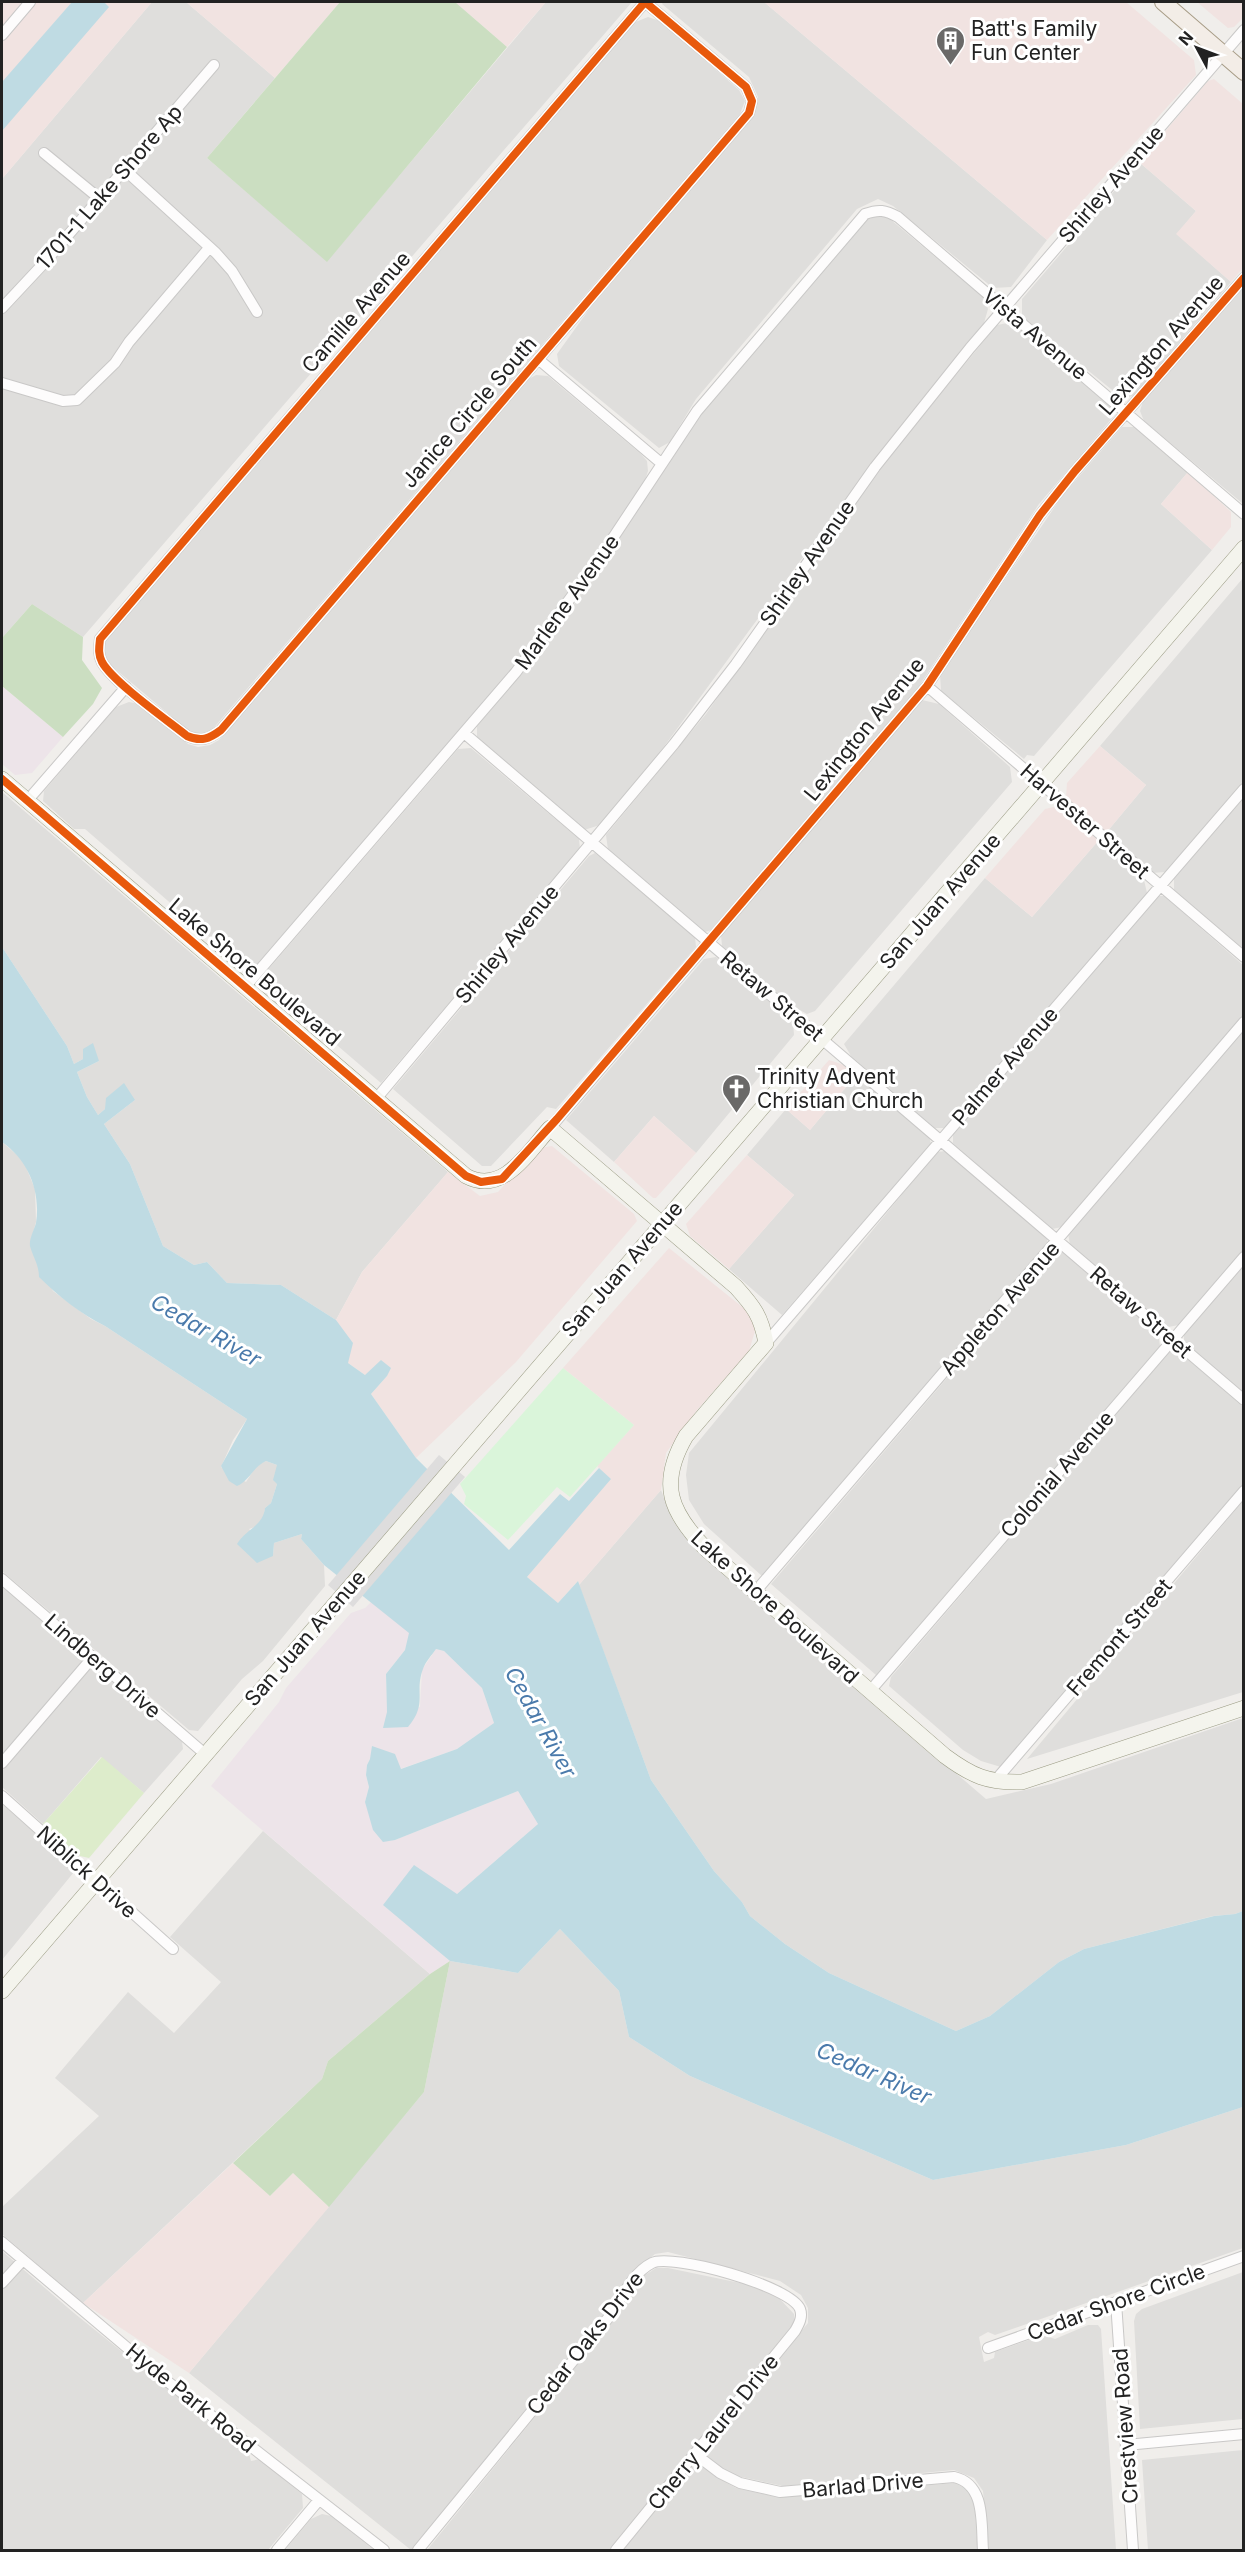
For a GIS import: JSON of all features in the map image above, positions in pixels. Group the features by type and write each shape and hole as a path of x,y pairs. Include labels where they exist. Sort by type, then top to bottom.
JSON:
{"main road":[{"path":"1163,2 1244,72"}],"street":[{"path":"2,35 30,2"},
{"name":"Janice Circle South","path":"126,687 187,736 197,741 206,740 220,730 749,113 752,101 746,87 645,2"},
{"name":"Camille Avenue","path":"126,687 103,665 99,648 105,632 645,2"},
{"name":"Shirley Avenue","path":"376,1099 681,736 736,664 875,467 1004,308 1244,30"},
{"name":"1701-1 Lake Shore Ap","path":"2,308 100,199 214,65"},
{"path":"44,153 100,199"},
{"path":"125,170 232,271 258,312"},
{"name":"Vista Avenue","path":"876,210 887,211 898,217 1244,514"},
{"name":"Marlene Avenue","path":"245,987 464,734 548,632 697,411 856,221 876,210"},
{"path":"2,383 63,401 77,399 115,363 129,342 209,248"},
{"name":"Lexington Avenue","path":"489,1182 502,1179 510,1172 550,1128 927,686 1040,515 1126,412 1244,278"},
{"path":"538,359 661,463"},
{"name":"San Juan Avenue","path":"2,1991 1244,548"},
{"name":"Harvester Street","path":"927,686 1244,957"},
{"path":"27,801 126,687"},
{"name":"Retaw Street","path":"464,734 1244,1400"},
{"name":"Lake Shore Boulevard","path":"2,779 466,1176 489,1182"},
{"name":"Palmer Avenue","path":"766,1343 1244,789"},
{"name":"Appleton Avenue","path":"755,1592 1244,1022"},
{"path":"550,1128 736,1287 755,1308 762,1324 766,1343"},
{"name":"Colonial Avenue","path":"870,1691 1244,1257"},
{"name":"Lake Shore Boulevard","path":"766,1343 686,1436 675,1455 670,1486 672,1502 689,1531 755,1592 952,1760 974,1774 994,1782 1022,1782 1244,1708"},
{"name":"Fremont Street","path":"994,1782 1244,1491"},
{"name":"Lindberg Drive","path":"2,1579 205,1754"},
{"path":"2,1763 93,1657"},
{"name":"Niblick Drive","path":"2,1796 173,1949"},
{"name":"Hyde Park Road","path":"2,2242 163,2378 384,2550"},
{"name":"Cedar Shore Circle","path":"988,2348 1244,2256"},
{"path":"2,2283 23,2260"},
{"name":"Cedar Oaks Drive","path":"418,2550 609,2317 636,2276 653,2262 671,2261 758,2282 793,2299 801,2310"},
{"name":"Crestview Road","path":"1116,2302 1133,2550"},
{"name":"Cherry Laurel Drive","path":"616,2550 795,2331 801,2321 801,2310"},
{"path":"1126,2445 1244,2434"},
{"name":"Barlad Drive","path":"695,2454 720,2473 740,2483 780,2492 954,2477 964,2479 973,2486 978,2495 983,2550"},
{"path":"277,2550 319,2500"}],"shaded area":[{"path":"2,2 152,2 2,179"},
{"path":"152,2 186,2 275,78 207,158 327,261 546,2 632,2 83,637 32,604 2,638 2,179"},
{"path":"186,2 340,2 275,78"},
{"path":"455,2 546,2 507,47"},
{"path":"663,2 764,2 1047,240 1011,287 993,288 893,206 878,199 857,209 696,399 670,442 659,448 559,366 557,354 590,308 754,116 758,97 749,77 662,4"},
{"path":"764,2 1126,2 1194,60 1196,75 1047,240"},
{"path":"1197,2 1243,2 1243,18 1234,27 1228,28"},
{"path":"648,17 660,21 739,90 745,101 740,114 211,731 201,734 190,732 108,663 103,651 106,639 633,23"},
{"path":"1214,79 1243,104 1243,268 1231,282 1176,234 1196,211 1139,162 1208,81"},
{"path":"1139,162 1196,211 1177,234 1231,282 1133,396 1122,398 1022,317 1022,299"},
{"path":"880,215 890,219 983,297 988,309 984,323 880,452 649,767 600,825 584,830 477,738 477,726 522,673 593,579 689,430 718,391 866,220"},
{"path":"1243,286 1242,503 1144,421 1140,411 1143,401"},
{"path":"1013,322 1112,408 1113,417 1039,504 919,686 712,930 705,932 608,850 606,835 706,714 888,458 997,325"},
{"path":"536,375 548,376 641,454 647,461 648,471 645,480 577,583 530,647 474,715 250,972 85,829 74,829 43,801 44,791 116,707 129,702 139,704 188,744 198,747 210,745 219,740 525,381"},
{"path":"1122,427 1135,427 1188,472 1161,504 1212,550 1034,756 1027,755 1024,759 941,691 940,674 1063,495"},
{"path":"1188,472 1231,512 1231,527 1212,550 1161,504"},
{"path":"1243,578 1243,781 1165,872 1152,873 1106,833 1146,785 1100,746"},
{"path":"2,686 63,737 32,773 15,775 2,764"},
{"path":"922,700 939,704 1010,767 1012,782 815,1011 807,1014 791,1005 722,946 721,935"},
{"path":"1100,746 1146,785 1106,833 1066,797 1067,783"},
{"path":"471,748 579,839 580,849 381,1083 260,979 458,749"},
{"path":"2,792 448,1172 362,1272 336,1320 281,1285 227,1283 207,1262 194,1265 163,1246 130,1164 104,1124 135,1100 105,1109 98,1115 87,1097 77,1072 99,1061 84,1055 83,1059 74,1064 67,1046 2,947"},
{"path":"1243,796 1243,949 1174,890 1174,876"},
{"path":"1058,806 1099,840 1032,917 985,878 1045,809"},
{"path":"1099,840 1144,880 1147,893 946,1128 935,1128 851,1056 844,1044 985,878 1032,917"},
{"path":"595,853 695,937 696,947 556,1109 547,1107 491,1166 482,1166 393,1089 589,856"},
{"path":"1157,896 1164,896 1243,965 1243,1015 1062,1227 1052,1229 953,1143 953,1133"},
{"path":"716,957 793,1022 794,1035 696,1153 654,1116 614,1162 566,1120 704,959"},
{"path":"1243,1029 1243,1250 1179,1325 1168,1327 1070,1245 1068,1233"},
{"path":"829,1060 847,1066 857,1074 810,1130 786,1109"},
{"path":"857,1074 929,1136 931,1144 782,1315 729,1269 794,1195 747,1155 786,1109 810,1130"},
{"path":"654,1116 696,1153 656,1198 653,1198 614,1162"},
{"path":"2,1142 23,1160 35,1189 36,1222 30,1244 53,1291 91,1319 247,1419 233,1440 221,1467 246,1482 257,1465 266,1461 277,1465 277,1484 271,1503 265,1508 264,1517 255,1527 249,1529 273,1556 274,1543 302,1534 301,1539 324,1565 325,1586 263,1661 242,1679 198,1731 189,1730 2,1571"},
{"path":"552,1146 634,1214 637,1221 516,1362 416,1458 371,1394 387,1376 365,1375 348,1363 336,1320 362,1272 448,1172 480,1196 498,1192 539,1148"},
{"path":"946,1151 1046,1236 1048,1243 762,1576 704,1524 689,1500 686,1475 689,1453 937,1152"},
{"path":"747,1155 794,1195 729,1269 690,1236 686,1224"},
{"path":"669,1248 751,1314 755,1331 749,1351 697,1410 666,1453 661,1490 579,1585 578,1581 558,1603 527,1577 610,1479 597,1466 634,1425 563,1368"},
{"path":"1061,1249 1158,1333 1160,1346 876,1675 771,1584 1054,1253"},
{"path":"1243,1264 1243,1393 1184,1342 1184,1333"},
{"path":"1177,1350 1243,1407 1243,1485 1001,1767 981,1761 963,1750 889,1686 891,1677 1170,1351"},
{"path":"661,1490 672,1519 696,1550 986,1799 1051,1784 1243,1718 1243,1911 1213,1916 1084,1949 1059,1962 990,2016 956,2031 829,1973 785,1944 750,1916 742,1902 714,1871 651,1780 579,1585"},
{"path":"1243,1501 1243,1692 1027,1759"},
{"path":"2,1586 81,1653 82,1662 2,1754"},
{"path":"371,1602 410,1633 405,1650 386,1674 387,1712 420,1707 422,1670 436,1649 444,1651 482,1688 494,1723 457,1749 400,1769 370,1759 367,1765 366,1775 369,1787 365,1802 395,1840 518,1791 538,1824 457,1894 384,1904 450,1961 430,1974 211,1786 279,1702 286,1688 351,1613 365,1608"},
{"path":"96,1668 182,1742 183,1749 144,1793 101,1757 43,1824 2,1787 2,1771 88,1669"},
{"path":"2,1804 72,1865 74,1872 2,1960"},
{"path":"263,1831 430,1974 328,2061 322,2079 83,2303 2,2234 2,2207 99,2116 55,2078 128,1992 174,2033 221,1982 170,1937"},
{"path":"560,1929 619,1991 629,2037 690,2076 933,2180 1126,2145 1243,2107 1243,2248 995,2335 988,2332 979,2337 984,2362 994,2358 995,2352 1043,2335 1055,2339 1088,2325 1098,2325 1101,2329 1116,2550 989,2550 983,2491 974,2478 954,2470 783,2486 737,2476 716,2464 707,2457 707,2448 808,2323 808,2308 801,2295 780,2281 668,2252 655,2254 635,2270 603,2316 411,2550 189,2373 424,2092 450,1961 518,1973"},
{"path":"233,2163 270,2196 293,2173 329,2207 189,2373 83,2303"},
{"path":"2,2251 74,2313 249,2454 251,2461 260,2459 302,2494 303,2508 268,2550 2,2550"},
{"path":"656,2268 668,2268 745,2284 777,2296 794,2314 795,2323 609,2550 427,2550 616,2317 642,2277"},
{"path":"1243,2272 1243,2419 1140,2429 1134,2321 1136,2314 1142,2309"},
{"path":"1243,2450 1243,2550 1148,2550 1142,2460"},
{"path":"703,2466 713,2475 736,2488 777,2497 956,2483 965,2486 974,2499 978,2550 623,2550 692,2467"},
{"path":"322,2514 331,2516 374,2550 285,2550 311,2519"}],"green space":[{"path":"340,2 455,2 507,47 327,262 207,158"},
{"path":"32,604 83,637 82,660 102,688 93,704 63,737 2,686 2,638"},
{"path":"563,1368 634,1425 570,1497 557,1487 508,1540 464,1504 466,1496 460,1484"},
{"path":"102,1757 144,1793 89,1858 80,1856 43,1824"},
{"path":"450,1961 424,2092 329,2207 293,2173 270,2196 233,2163 322,2079 328,2061 430,1974"}],"water":[{"path":"72,2 104,2 109,7 2,131 2,82"},
{"name":"Cedar River","path":"2,947 67,1046 74,1064 83,1059 83,1049 93,1043 99,1061 77,1072 87,1097 98,1115 105,1109 106,1098 124,1083 135,1100 104,1124 130,1164 163,1246 194,1265 207,1262 227,1283 281,1285 336,1320 353,1343 348,1363 365,1375 381,1360 391,1368 371,1394 416,1458 509,1550 560,1494 569,1501 599,1468 611,1479 527,1577 558,1603 578,1581 651,1780 714,1871 742,1902 750,1916 785,1944 829,1973 956,2031 990,2016 1059,1962 1084,1949 1214,1916 1243,1911 1243,2107 1126,2145 933,2180 690,2076 629,2037 619,1991 560,1929 518,1973 450,1961 383,1905 414,1865 457,1894 538,1824 518,1791 395,1840 383,1842 373,1830 365,1802 369,1787 366,1775 367,1765 372,1746 395,1754 401,1769 457,1749 494,1723 482,1688 444,1651 436,1649 423,1669 418,1711 414,1719 408,1727 383,1728 387,1712 386,1674 405,1650 409,1633 324,1565 301,1539 302,1534 274,1543 273,1556 257,1563 237,1544 261,1519 265,1508 271,1503 277,1484 273,1480 277,1465 266,1461 237,1486 229,1481 221,1466 247,1419 79,1310 39,1277 30,1246 37,1211 31,1177 19,1158 2,1142"}],"pier":[{"path":"439,1455 465,1477 353,1607 328,1585"}],"cycle path":[{"path":"645,2 746,87 752,101 749,113 221,730 205,739 187,736 128,690 108,670 100,656 100,639 645,2"},
{"path":"2,779 466,1176 481,1182 502,1179 557,1119 927,686 1040,515 1075,471 1244,278"}],"place":[{"name":"Batt's Family Fun Center","path":"950,66"},
{"name":"Trinity Advent Christian Church","path":"736,1114"}]}
